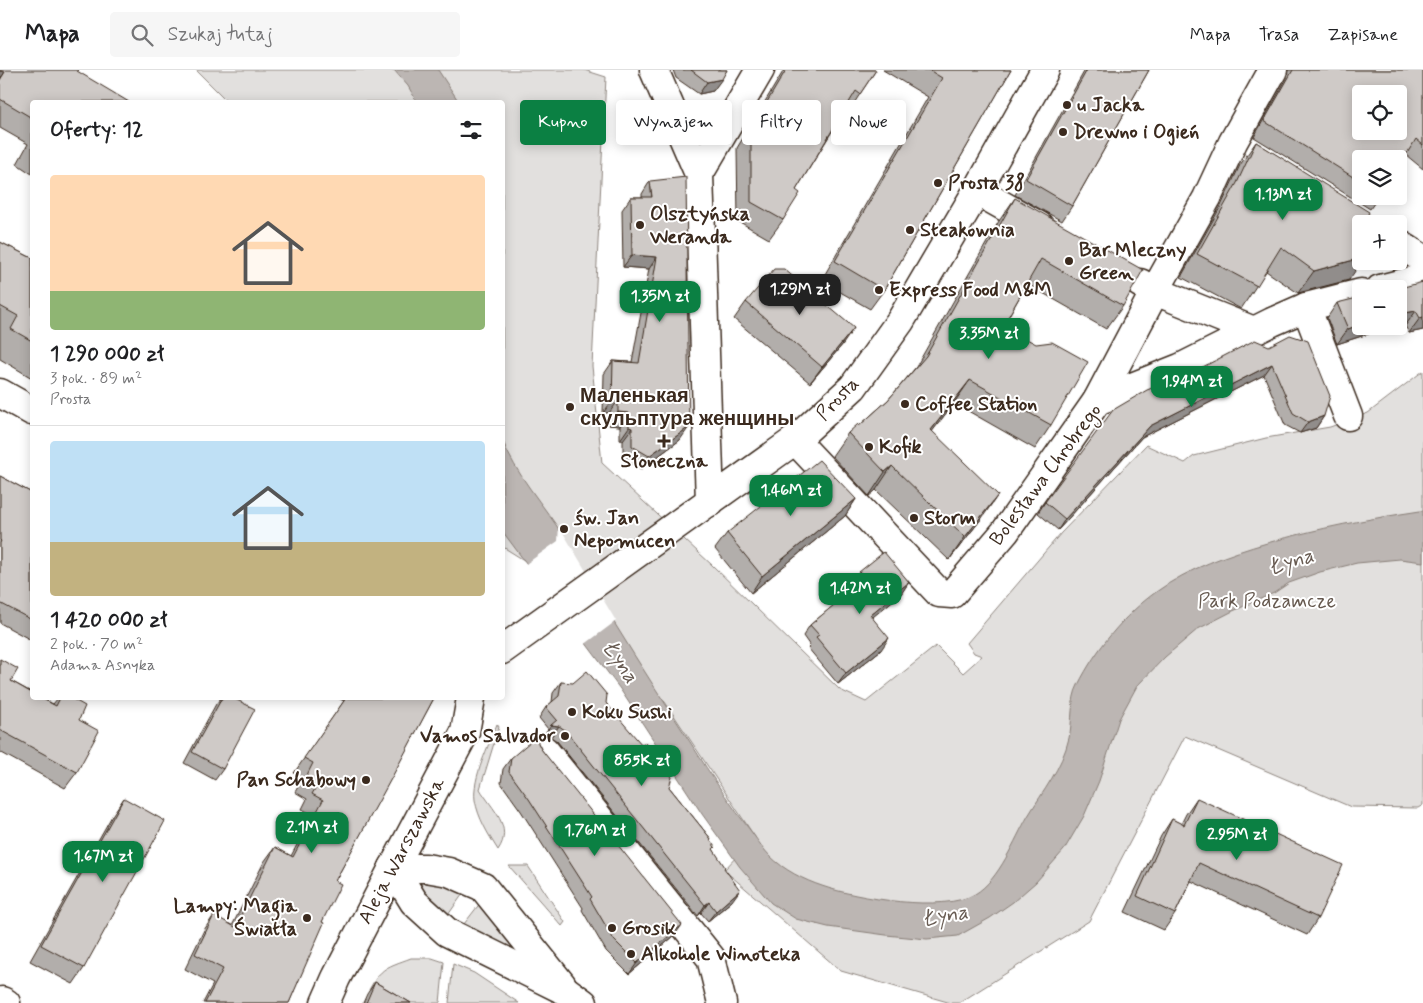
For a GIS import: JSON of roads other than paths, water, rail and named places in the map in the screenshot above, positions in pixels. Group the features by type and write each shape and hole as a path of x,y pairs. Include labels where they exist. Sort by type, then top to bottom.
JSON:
{"street":[{"path":"654,70 699,174 710,502"},
{"path":"699,174 760,70"},
{"name":"Prosta","path":"505,648 555,614 795,440 853,387 901,320 1045,70"},
{"path":"1098,401 1155,291 1207,198 1233,142 1273,70"},
{"path":"1233,142 1258,157"},
{"path":"977,191 1062,239"},
{"path":"1407,249 1423,259"},
{"path":"1121,272 1155,291 1254,331"},
{"path":"1407,282 1423,278"},
{"name":"Bolesława Chrobrego","path":"795,440 939,593 952,594 1005,532 1098,401 1180,368 1306,307 1352,295"},
{"path":"1306,307 1348,416"},
{"path":"0,393 30,410"},
{"name":"Aleja Warszawska","path":"325,1003 336,978 465,732 471,700"},
{"path":"545,751 711,958 722,1003"},
{"path":"393,868 426,868 448,872 483,887 571,999"},
{"path":"393,868 414,902 447,932 571,999"}],"water":[{"path":"394,70 438,70 458,100 416,100 408,86"},
{"name":"Łyna","path":"505,446 514,465 564,537 653,685 721,790 770,856 782,866 808,881 837,891 900,902 922,903 961,900 975,894 984,887 992,879 1006,858 1028,816 1052,779 1062,759 1069,738 1075,691 1078,685 1102,646 1122,622 1144,601 1182,576 1238,552 1343,524 1423,511 1423,562 1400,559 1357,563 1320,572 1289,583 1274,593 1198,629 1165,657 1137,686 1119,719 1099,781 1084,816 1064,850 1036,882 1013,902 990,918 958,936 927,939 828,927 796,919 771,903 740,867 702,814 620,689 505,535"}],"place":[{"name":"u Jacka","path":"1067,105"},
{"name":"Drewno i Ogień","path":"1063,132"},
{"name":"Prosta 38","path":"938,183"},
{"name":"Olsztyńska Weranda","path":"640,225"},
{"name":"Steakownia","path":"910,230"},
{"name":"Bar Mleczny Green","path":"1069,261"},
{"name":"Express Food M&M","path":"879,290"},
{"name":"Coffee Station","path":"905,404"},
{"name":"Маленькая скульптура женщины","path":"570,407"},
{"name":"Słoneczna","path":"664,441"},
{"name":"Kofik","path":"869,447"},
{"name":"Storm","path":"914,518"},
{"name":"św. Jan Nepomucen","path":"564,529"},
{"name":"Koku Sushi","path":"572,712"},
{"name":"Vamos Salvador","path":"565,736"},
{"name":"Pan Schabowy","path":"366,780"},
{"name":"Lampy: Magia Światła","path":"307,918"},
{"name":"Grosik","path":"612,928"},
{"name":"Alkohole Winoteka","path":"631,954"}],"park label":[{"name":"Park Podzamcze","path":"1267,601"}]}
